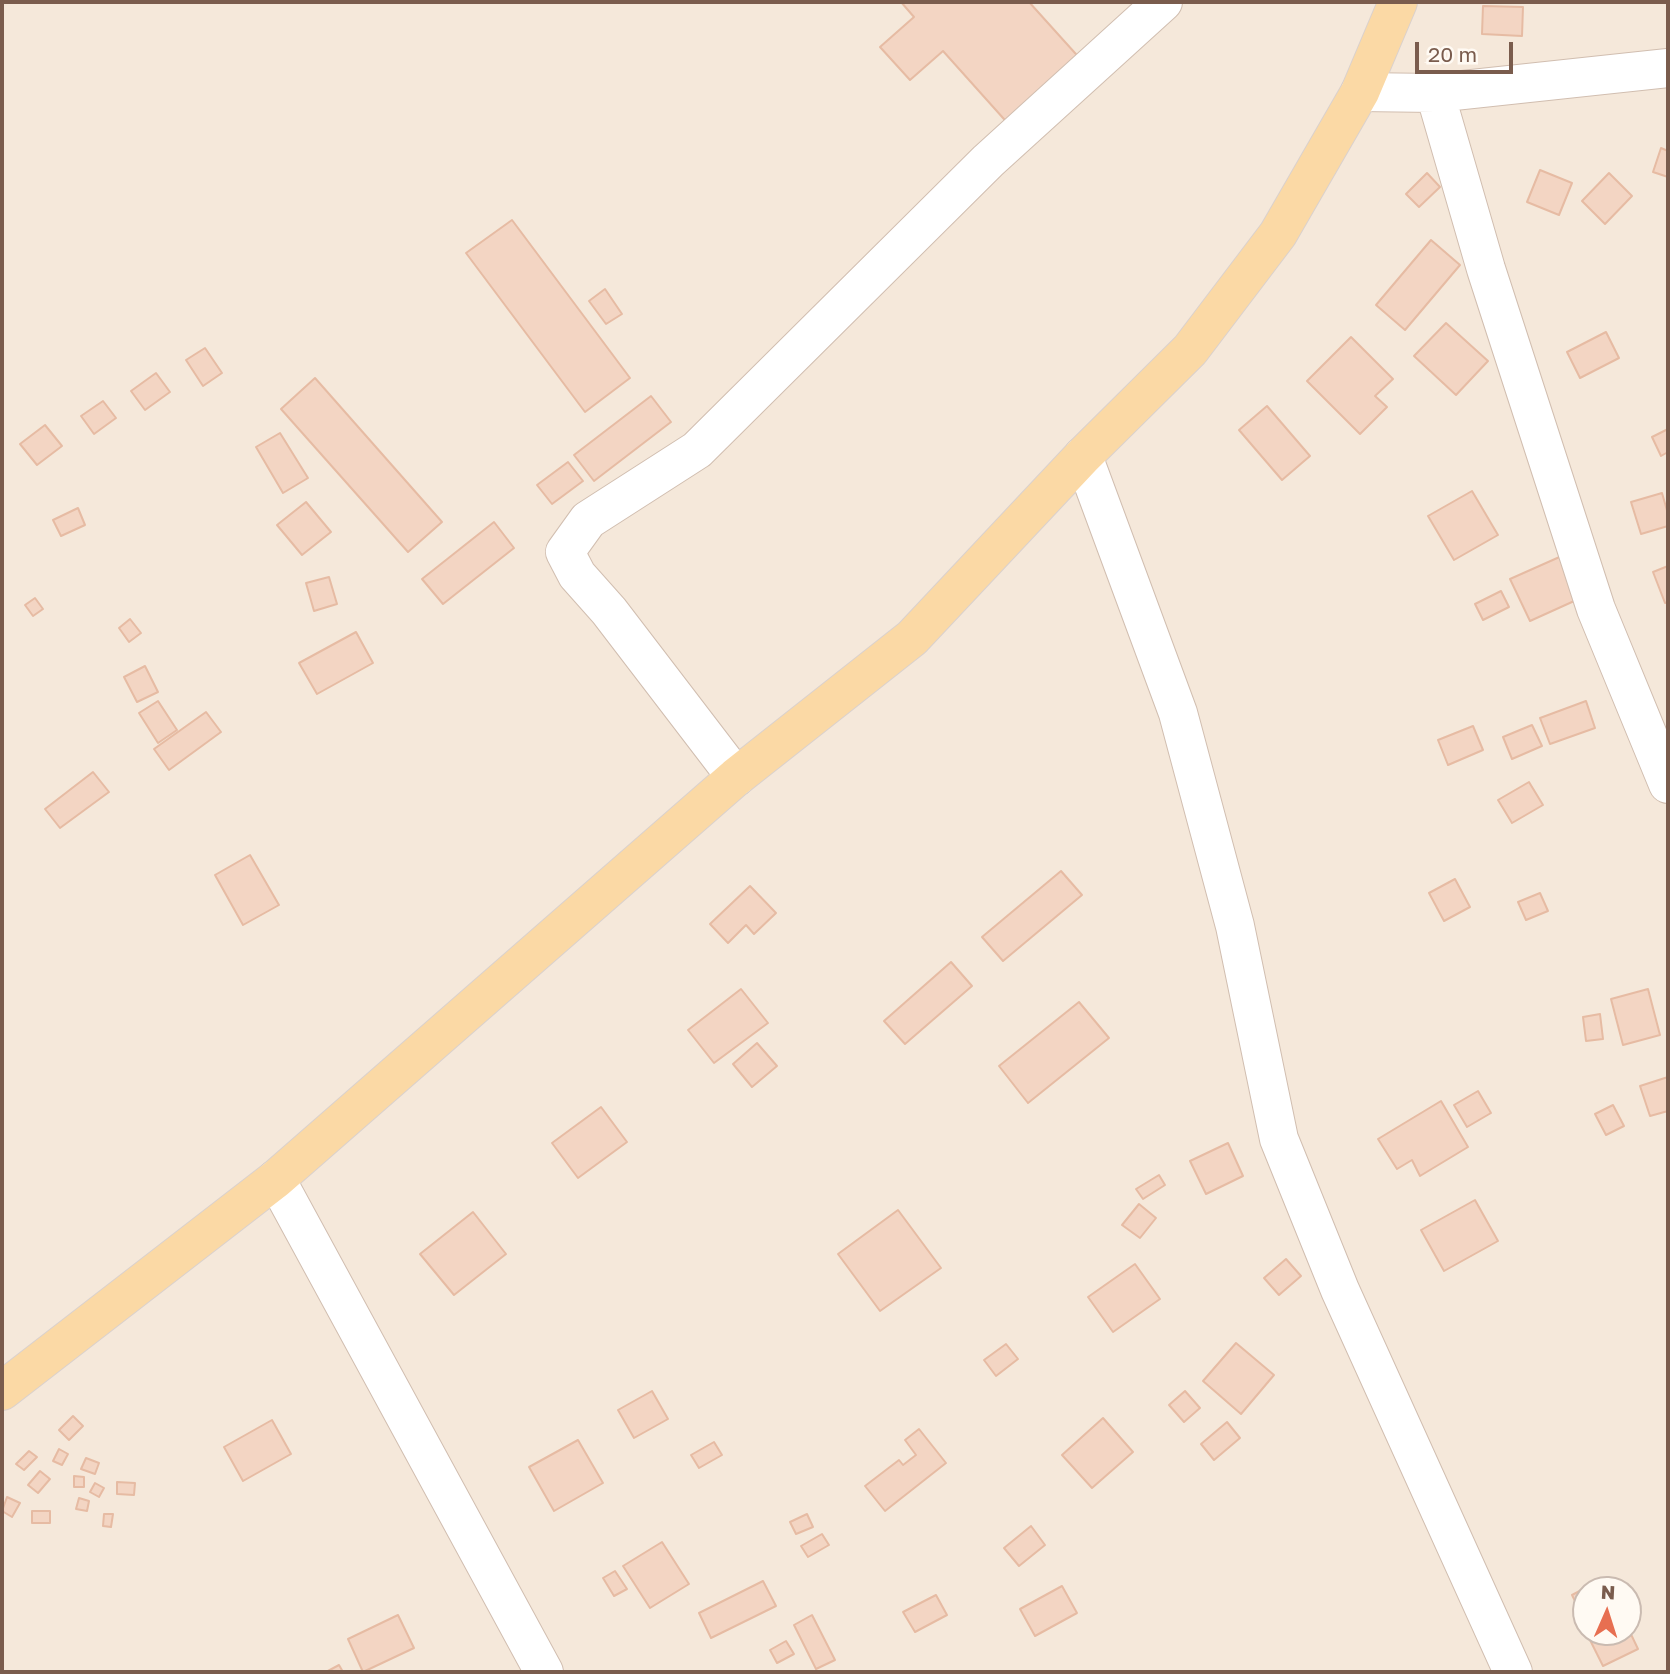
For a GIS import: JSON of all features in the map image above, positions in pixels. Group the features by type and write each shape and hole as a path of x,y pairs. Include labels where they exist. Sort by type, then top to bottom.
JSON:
{"main road":[{"path":"2,1391 276,1179 736,777 912,638 1083,456 1190,350 1278,234 1360,92 1398,2"}],"street":[{"path":"736,777 609,611 577,575 565,552 588,520 696,450 988,161 1163,2"},
{"path":"1360,92 1435,93 1668,68"},
{"path":"1435,93 1490,282 1596,609 1668,784"},
{"path":"1083,456 1178,713 1235,926 1279,1139 1340,1290 1513,1672"},
{"path":"276,1179 544,1672"}],"shaded area":[{"path":"2,2 1668,2 1668,1672 2,1672"}],"building":[{"path":"901,2 1029,2 1084,63 1012,128 943,51 910,80 880,47 914,17"},
{"path":"1483,6 1523,7 1522,36 1482,34"},
{"path":"1661,148 1668,151 1668,177 1653,172"},
{"path":"1540,170 1572,183 1559,215 1527,202"},
{"path":"1427,173 1440,187 1419,207 1406,194"},
{"path":"1609,173 1632,196 1605,224 1582,201"},
{"path":"512,220 630,378 585,412 466,253"},
{"path":"1431,240 1460,265 1405,330 1376,305"},
{"path":"605,289 622,314 606,324 589,301"},
{"path":"1446,323 1488,361 1456,395 1414,356"},
{"path":"1606,332 1619,358 1580,378 1567,352"},
{"path":"1351,337 1393,379 1375,396 1387,407 1360,434 1307,381"},
{"path":"205,348 222,373 203,386 186,360"},
{"path":"156,373 170,392 145,410 131,391"},
{"path":"315,378 442,522 408,552 281,409"},
{"path":"651,396 671,422 594,481 574,455"},
{"path":"103,401 116,418 94,434 81,416"},
{"path":"1267,406 1310,456 1282,480 1239,430"},
{"path":"45,425 62,446 37,465 20,444"},
{"path":"1668,429 1668,452 1661,456 1652,437"},
{"path":"280,433 308,478 283,493 256,447"},
{"path":"568,462 583,481 552,504 537,485"},
{"path":"1472,491 1498,535 1454,560 1428,516"},
{"path":"1662,493 1668,514 1668,526 1641,534 1631,502"},
{"path":"306,502 331,532 302,555 277,525"},
{"path":"78,508 85,525 61,536 53,520"},
{"path":"494,522 514,548 443,604 422,579"},
{"path":"1564,555 1583,597 1530,621 1510,579"},
{"path":"1668,566 1668,602 1665,603 1653,572"},
{"path":"329,577 337,604 314,611 306,583"},
{"path":"1501,591 1509,607 1483,620 1475,604"},
{"path":"35,598 43,609 33,616 25,605"},
{"path":"130,619 141,633 129,642 119,628"},
{"path":"356,632 373,663 317,694 299,663"},
{"path":"145,666 158,692 137,702 124,677"},
{"path":"158,701 177,730 158,743 139,713"},
{"path":"1586,701 1595,728 1550,744 1540,718"},
{"path":"206,712 221,732 169,770 154,749"},
{"path":"1532,725 1542,746 1512,759 1503,737"},
{"path":"1473,726 1483,750 1448,765 1438,740"},
{"path":"93,772 109,792 60,828 45,809"},
{"path":"1529,782 1543,805 1512,823 1498,800"},
{"path":"250,855 279,905 243,925 215,875"},
{"path":"1061,871 1082,895 1003,961 982,937"},
{"path":"1455,879 1470,907 1444,921 1429,893"},
{"path":"750,886 776,913 754,934 746,925 728,943 710,924"},
{"path":"1540,893 1548,911 1526,920 1518,902"},
{"path":"951,962 972,986 905,1044 884,1021"},
{"path":"741,989 768,1023 714,1063 688,1030"},
{"path":"1648,989 1660,1035 1623,1045 1611,999"},
{"path":"1079,1002 1109,1038 1028,1103 999,1066"},
{"path":"1600,1014 1603,1039 1586,1041 1583,1017"},
{"path":"757,1043 777,1066 752,1087 733,1064"},
{"path":"1668,1077 1668,1111 1650,1116 1640,1086"},
{"path":"1478,1091 1491,1113 1467,1127 1454,1105"},
{"path":"1441,1101 1468,1147 1420,1176 1412,1160 1397,1169 1378,1139"},
{"path":"1613,1105 1624,1126 1606,1135 1595,1114"},
{"path":"601,1107 627,1142 578,1178 552,1143"},
{"path":"1228,1143 1243,1176 1206,1194 1190,1161"},
{"path":"1159,1175 1165,1185 1143,1199 1136,1189"},
{"path":"1475,1200 1498,1241 1444,1271 1421,1230"},
{"path":"1139,1204 1156,1218 1140,1238 1122,1225"},
{"path":"898,1210 941,1268 880,1311 838,1254"},
{"path":"473,1212 506,1254 454,1295 420,1254"},
{"path":"1286,1259 1301,1276 1279,1295 1264,1278"},
{"path":"1135,1264 1160,1299 1113,1332 1088,1297"},
{"path":"1236,1343 1274,1375 1241,1414 1203,1381"},
{"path":"1006,1344 1018,1359 996,1376 984,1360"},
{"path":"652,1391 668,1419 634,1438 618,1410"},
{"path":"1185,1391 1200,1408 1184,1422 1169,1405"},
{"path":"73,1416 83,1426 69,1440 59,1430"},
{"path":"1103,1418 1133,1452 1092,1488 1062,1455"},
{"path":"272,1420 291,1454 243,1481 224,1447"},
{"path":"1227,1422 1240,1438 1214,1460 1201,1444"},
{"path":"919,1429 946,1463 885,1511 865,1486 899,1460 903,1465 916,1455 905,1440"},
{"path":"578,1440 603,1483 554,1511 529,1467"},
{"path":"714,1442 722,1455 699,1468 691,1455"},
{"path":"59,1449 68,1454 62,1465 53,1461"},
{"path":"29,1451 37,1457 24,1470 16,1464"},
{"path":"86,1458 99,1463 95,1474 81,1469"},
{"path":"40,1471 50,1479 38,1493 28,1485"},
{"path":"74,1476 84,1477 84,1487 74,1487"},
{"path":"117,1482 135,1483 134,1495 117,1494"},
{"path":"95,1483 104,1488 99,1497 90,1492"},
{"path":"7,1497 20,1503 12,1517 2,1511"},
{"path":"79,1498 89,1501 87,1511 76,1509"},
{"path":"32,1511 50,1511 50,1523 32,1523"},
{"path":"104,1514 113,1514 111,1527 103,1526"},
{"path":"807,1514 813,1527 796,1534 790,1522"},
{"path":"1031,1526 1045,1545 1019,1566 1004,1548"},
{"path":"822,1534 829,1545 808,1557 801,1546"},
{"path":"662,1542 689,1584 650,1608 623,1566"},
{"path":"615,1571 627,1589 614,1596 603,1578"},
{"path":"763,1581 776,1606 711,1638 699,1613"},
{"path":"1062,1586 1077,1613 1035,1636 1020,1609"},
{"path":"936,1595 947,1615 915,1632 903,1612"},
{"path":"398,1615 414,1648 363,1672 348,1639"},
{"path":"812,1615 835,1660 816,1669 794,1625"},
{"path":"786,1641 794,1654 777,1663 770,1650"},
{"path":"1593,1646 1637,1646 1638,1649 1603,1666"},
{"path":"339,1665 343,1672 326,1672"}]}
